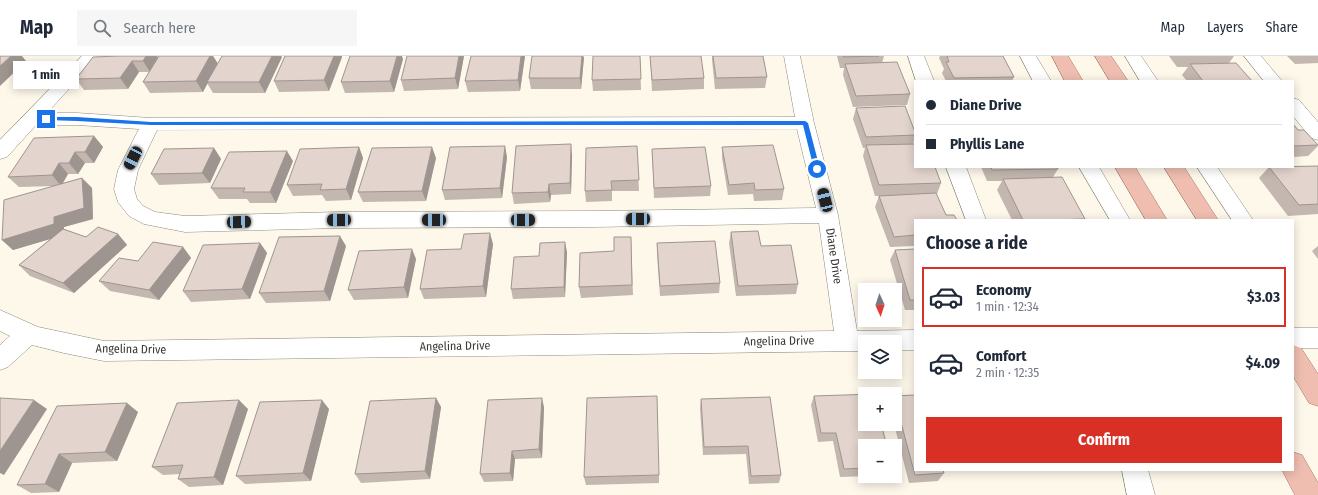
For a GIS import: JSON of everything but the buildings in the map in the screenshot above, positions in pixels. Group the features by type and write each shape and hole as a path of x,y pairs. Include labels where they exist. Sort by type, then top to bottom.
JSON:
{"main road":[{"path":"1060,56 1073,80"},
{"path":"1103,56 1118,80"},
{"path":"1126,168 1156,219"},
{"path":"1175,168 1207,219"},
{"path":"1294,357 1318,394"},
{"path":"1294,466 1310,495"}],"street":[{"path":"0,152 91,56"},
{"name":"Diane Drive","path":"792,56 805,123 828,215 847,340"},
{"path":"916,56 925,80"},
{"path":"1028,56 1041,80"},
{"path":"1133,56 1149,80"},
{"path":"1252,56 1272,80"},
{"path":"1294,105 1318,134"},
{"path":"30,119 77,119 151,124 805,123"},
{"path":"151,124 128,170 124,190 128,202 136,211 151,219 185,224 339,220 594,220 828,215"},
{"path":"956,168 976,219"},
{"path":"1090,168 1119,219"},
{"path":"1208,168 1242,219"},
{"name":"Angelina Drive","path":"0,320 9,327 29,333 56,341 104,351 914,340"},
{"path":"0,360 29,333"},
{"path":"1294,338 1318,338"},
{"path":"1135,471 1141,495"}],"route":[{"path":"46,119 77,119 151,124 805,123 817,169"}]}
